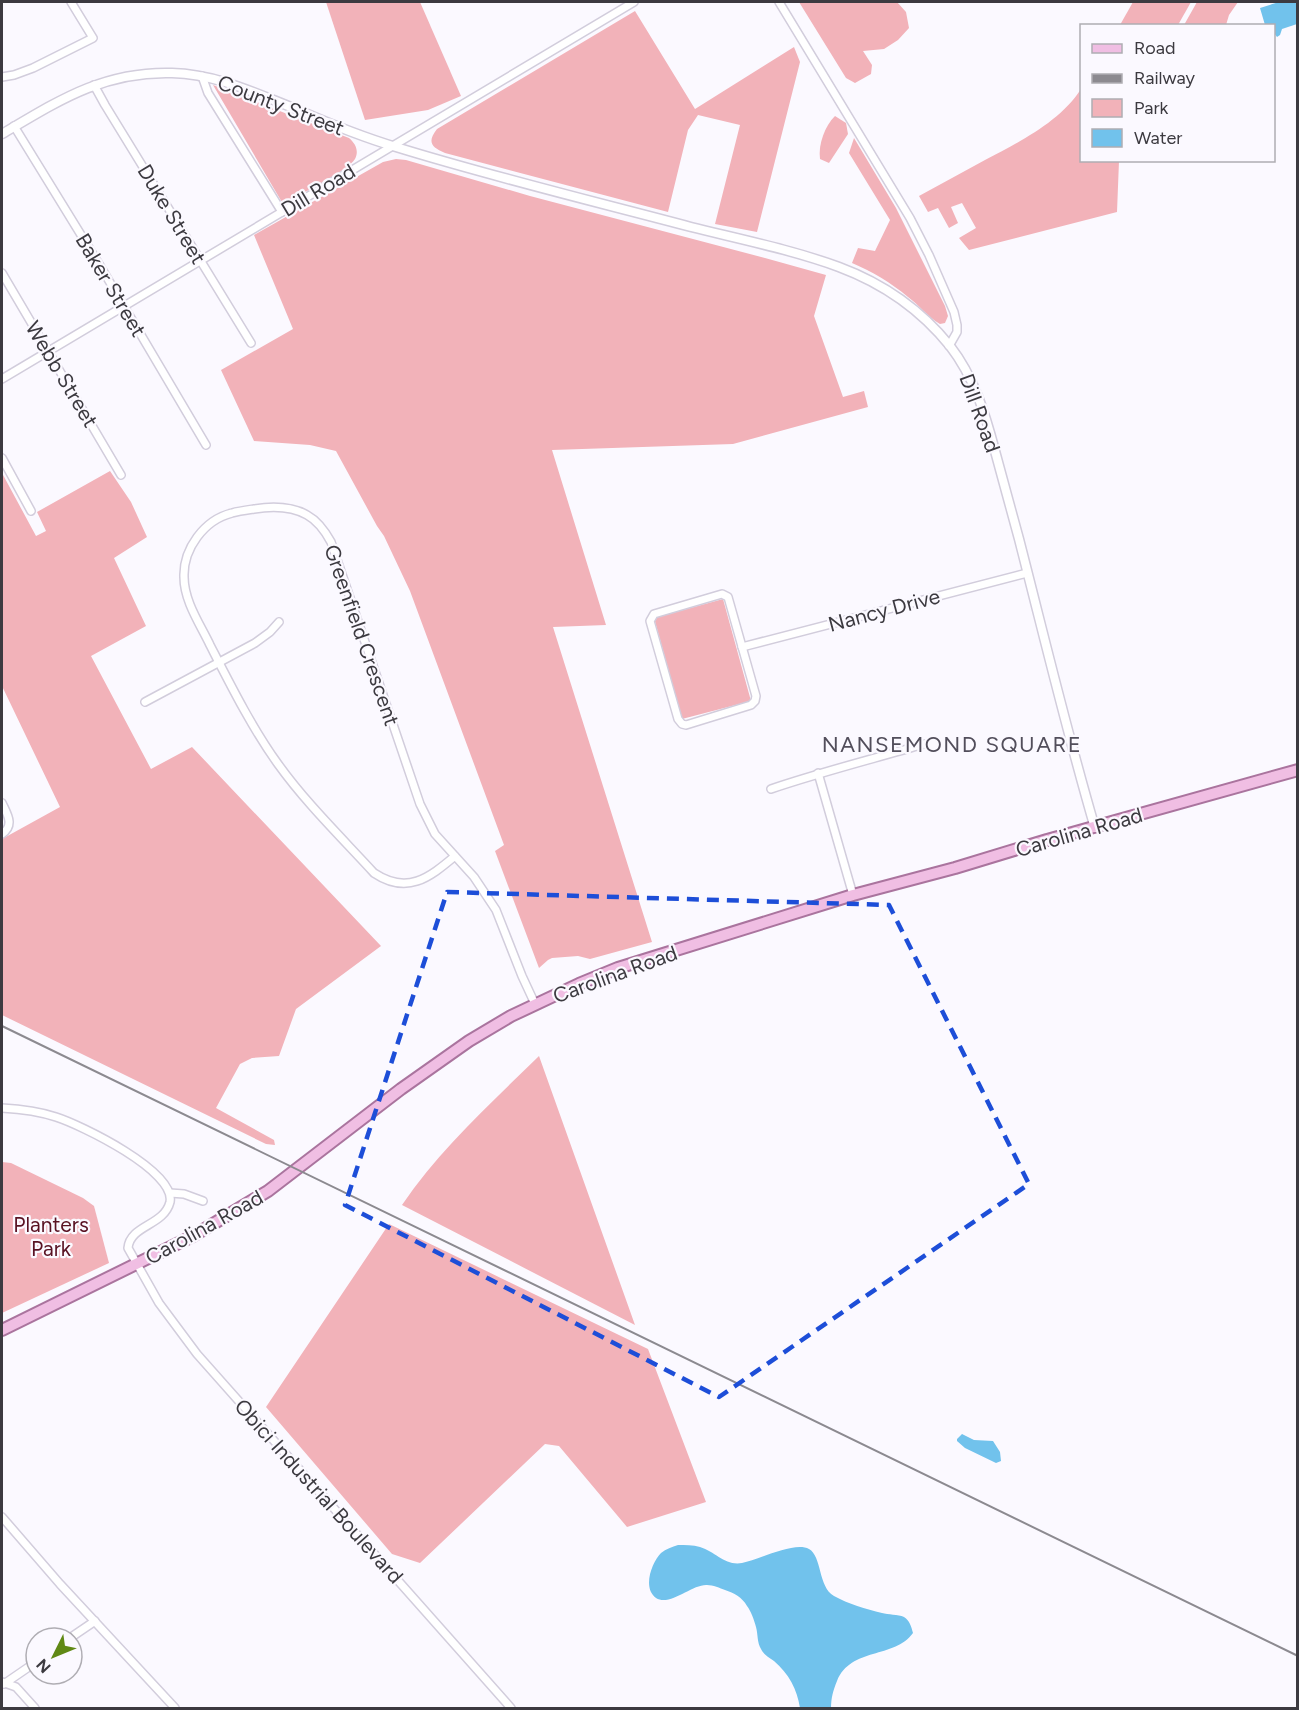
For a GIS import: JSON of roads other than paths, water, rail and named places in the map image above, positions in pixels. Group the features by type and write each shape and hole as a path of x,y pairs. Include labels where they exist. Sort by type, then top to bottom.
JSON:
{"main road":[{"name":"Carolina Road","path":"2,1330 194,1236 253,1201 469,1041 535,1004 579,984 618,968 853,895 1298,770"}],"street":[{"path":"2,77 33,68 93,38 71,2"},
{"name":"Dill Road","path":"2,379 634,2"},
{"path":"779,2 910,218 929,255 956,318 957,332 949,346"},
{"name":"County Street","path":"2,134 69,95 94,85 122,77 158,73 202,76 232,84 392,146 544,189 838,266 880,286 900,299 937,331 949,346"},
{"path":"202,76 208,93 282,212"},
{"name":"Duke Street","path":"94,85 250,343"},
{"name":"Baker Street","path":"14,126 206,446"},
{"name":"Webb Street","path":"2,273 121,475"},
{"name":"Dill Road","path":"949,346 967,372 984,410 1078,772 1095,828"},
{"path":"2,458 31,511"},
{"name":"Greenfield Crescent","path":"455,856 435,873 425,878 408,884 389,881 374,873 277,763 219,662 186,592 183,579 186,559 197,537 213,521 232,513 277,507 289,508 309,516 322,527 332,542 420,804 435,834 455,856 474,877 496,910 535,1004"},
{"name":"Nancy Drive","path":"742,647 1027,573"},
{"path":"725,595 728,597 742,647 756,696 755,701 751,705 686,725 682,724 675,710 650,621 651,617 662,611 725,595"},
{"path":"145,702 260,640 279,622"},
{"path":"771,789 818,773 840,769 924,744"},
{"path":"818,773 853,895"},
{"path":"2,803 10,823 6,832 2,834"},
{"path":"2,1107 39,1112 63,1119 145,1165 170,1193 184,1194 203,1201"},
{"name":"Obici Industrial Boulevard","path":"170,1193 169,1205 165,1212 156,1221 130,1237 128,1248 159,1303 197,1354 511,1708"},
{"path":"2,1516 175,1708"},
{"path":"84,1628 95,1621"},
{"path":"3,1684 24,1670"},
{"path":"3,1684 16,1687 35,1708"}],"water":[{"path":"1279,2 1297,2 1297,24 1282,29 1277,37 1275,24 1265,24 1260,8"},
{"path":"962,1434 974,1440 993,1441 1000,1452 1001,1461 996,1463 965,1448 957,1441"},
{"path":"678,1545 700,1547 725,1561 736,1563 795,1547 809,1549 816,1558 829,1592 863,1608 904,1617 909,1622 913,1633 895,1647 862,1658 844,1670 834,1688 831,1708 800,1708 797,1694 788,1677 762,1651 750,1610 735,1594 707,1585 668,1600 656,1598 652,1594 649,1582 654,1562 661,1553"}],"railway":[{"path":"2,1026 1298,1656"}],"district":[{"name":"NANSEMOND SQUARE","path":"952,744"}],"park label":[{"name":"Planters Park","path":"51,1236"}]}
